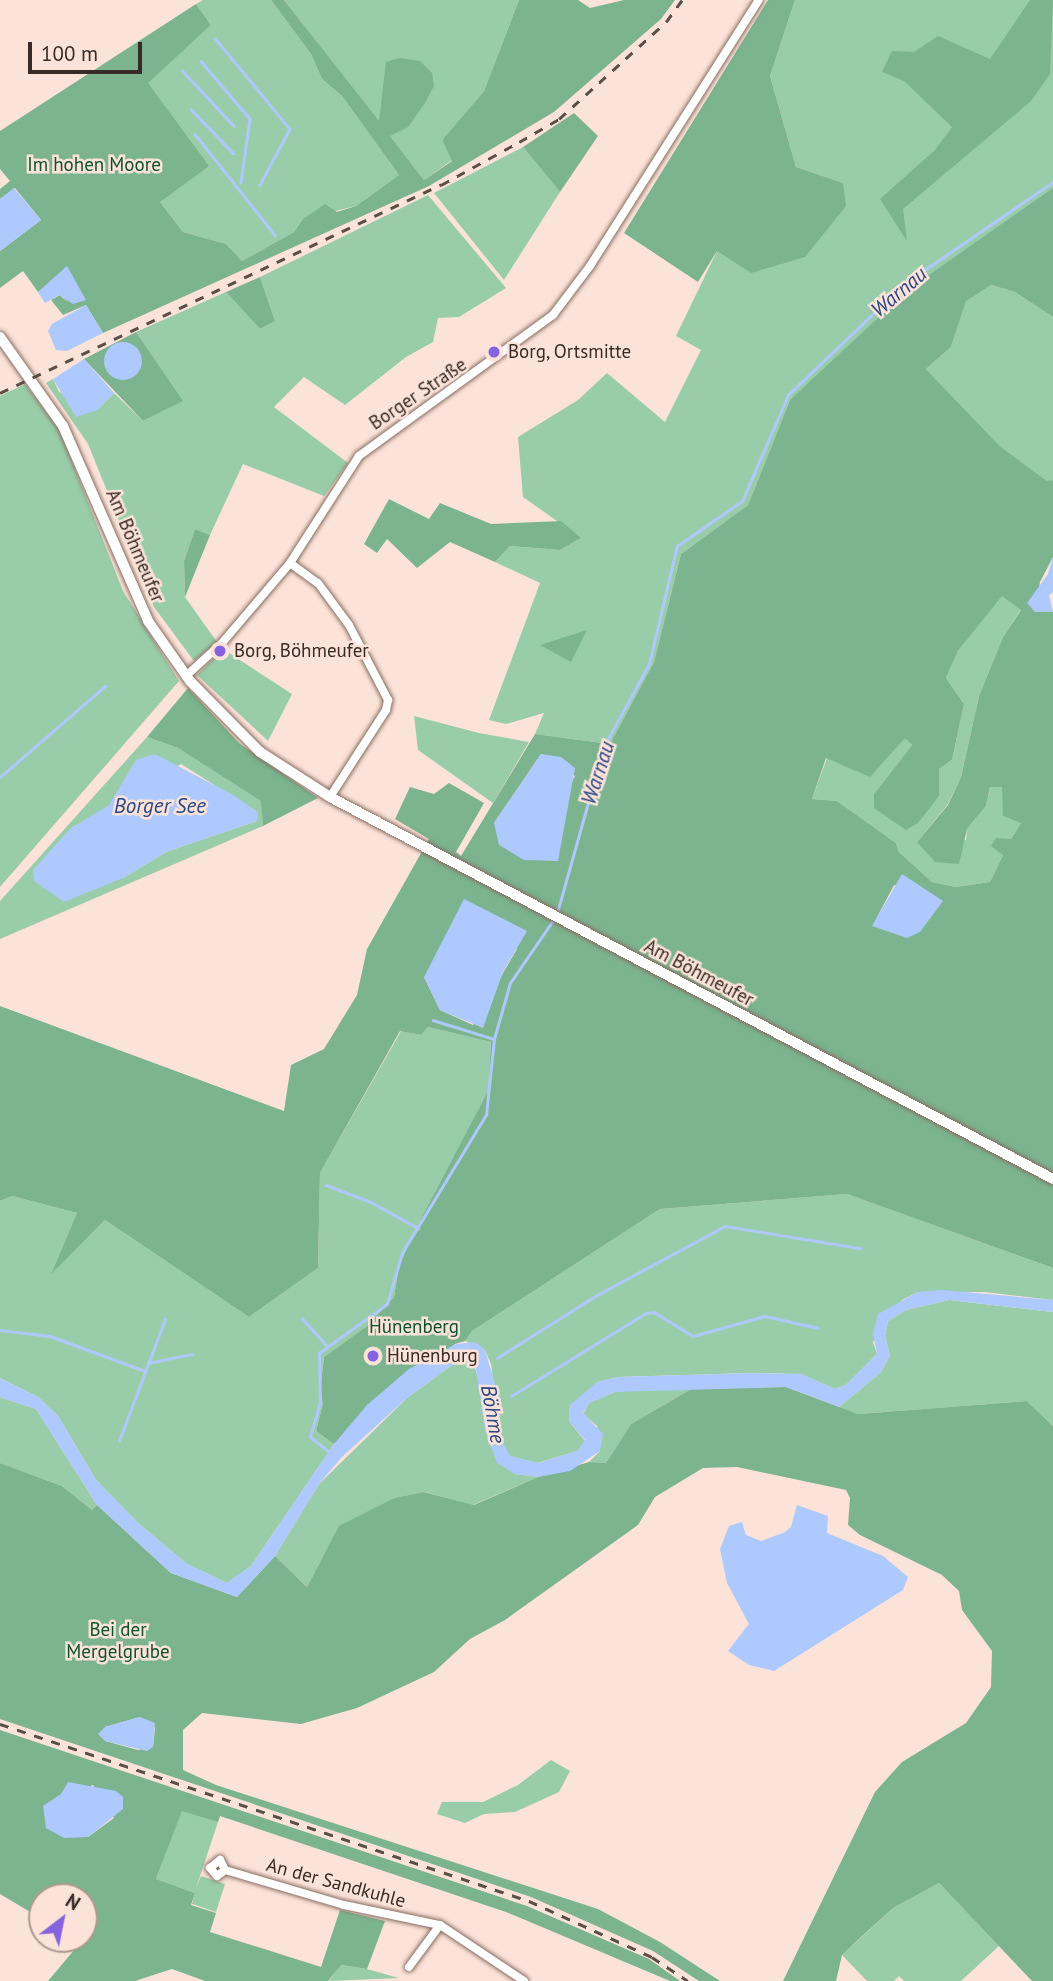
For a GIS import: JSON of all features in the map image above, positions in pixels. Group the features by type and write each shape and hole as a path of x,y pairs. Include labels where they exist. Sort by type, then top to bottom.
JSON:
{"street":[{"name":"Borger Straße","path":"186,676 222,643 290,563 359,456 553,315 590,266 759,0"},
{"name":"Am Böhmeufer","path":"0,337 63,426 136,601 186,676 260,752 330,797 1053,1179"},
{"path":"290,563 318,583 349,625 388,700 386,710 330,797"},
{"name":"An der Sandkuhle","path":"225,1870 344,1905 440,1925"},
{"path":"409,1968 440,1925 524,1981"}],"green space":[{"path":"203,0 271,0 311,54 322,79 342,96 399,175 356,206 303,219 294,232 242,261 226,244 183,232 160,202 148,82 211,25 196,4"},
{"name":"Im hohen Moore","path":"271,0 284,0 379,121 386,62 399,58 420,61 432,73 434,86 425,103 408,127 390,136 424,180 452,161 442,140 484,91 519,0 578,0 590,8 624,0 675,0 661,19 554,112 429,186 103,333 86,305 63,315 51,300 60,295 68,303 51,282 38,292 23,271 0,288 0,251 41,220 15,188 0,199 0,189 10,181 0,169 0,131 196,4 211,25 148,83 209,166 160,202 183,232 226,244 242,261 294,232 303,219 325,204 337,212 356,206 399,175 342,96 322,79 311,54"},
{"path":"284,0 519,0 484,91 442,140 452,160 424,180"},
{"path":"768,0 795,0 770,76 796,167 843,183 846,206 805,257 751,273 717,251 698,282 624,233"},
{"path":"795,0 1053,0 1053,188 790,400 748,505 681,554 654,662 610,744 535,734 544,713 506,724 489,720 540,583 495,562 510,546 560,550 581,538 523,497 518,437 578,400 607,373 665,422 701,350 676,336 717,251 843,183 796,167 770,76"},
{"path":"1030,0 1053,0 1050,74 1031,101 903,209 907,241 880,199 935,150 952,127 904,81 882,72 892,51 914,52 938,36 990,59"},
{"path":"574,113 598,136 560,192 523,147"},
{"path":"523,147 560,192 504,280 434,193"},
{"name":"Hünenberg","path":"1053,188 1053,317 1015,292 991,285 966,301 951,347 926,369 1000,446 1047,481 1053,480 1053,557 1040,582 1035,612 1053,612 1053,1268 847,1194 660,1209 472,1331 465,1341 455,1344 334,1444 316,1431 323,1404 320,1392 324,1357 367,1326 394,1297 399,1266 488,1091 491,1042 428,1027 421,1035 400,1031 320,1173 318,1268 249,1317 105,1220 51,1274 77,1213 12,1196 0,1201 0,1006 284,1111 291,1065 324,1049 357,995 367,949 429,839 395,819 410,787 434,794 449,783 484,803 456,852 461,856 535,734 610,744 654,662 681,554 748,505 790,400 909,289","holes":["1002,596 1021,610 1003,637 979,696 961,777 948,805 917,842 935,862 959,864 967,829 986,806 990,787 1002,787 1003,816 1021,823 1011,839 996,838 991,846 1003,855 990,882 956,887 932,882 899,852 896,843 837,801 812,799 826,758 870,777 905,738 912,745 874,794 874,808 906,830 918,823 939,796 939,769 952,760 964,704 946,678 958,651","541,754 575,776 569,786 494,823","894,885 943,901 873,925","517,949 473,1025 440,1010 424,977"]},
{"path":"428,195 506,288 459,317 438,318 433,342 406,357 345,405 304,377 274,407 348,463 324,496 243,464 210,535 195,529 184,561 185,597 217,642 194,661 154,607 88,444 46,383 53,379 59,392 97,410 114,393 143,421 182,401 136,332 226,292 260,329 275,321 260,277"},
{"path":"260,277 275,321 260,329 226,292"},
{"path":"991,285 1015,292 1053,317 1053,480 1048,482 1000,446 926,369 951,347 966,300"},
{"path":"136,332 183,401 143,421 84,359"},
{"path":"25,384 60,431 123,591 179,681 0,887 0,396"},
{"path":"389,499 429,519 440,503 491,524 561,521 581,538 560,550 510,546 495,562 450,542 417,568 387,539 377,553 364,544"},
{"path":"195,529 210,535 185,597 184,561"},
{"path":"1002,595 1021,609 1003,637 979,696 961,777 948,804 917,842 966,840 967,829 986,806 990,787 1003,787 1021,823 1011,839 992,845 1003,855 990,882 956,887 932,882 899,852 896,843 837,801 812,799 827,758 905,737 912,745 874,794 939,796 939,769 952,760 964,704 946,678 958,651"},
{"path":"587,630 571,662 540,645"},
{"path":"223,649 292,694 268,741 197,675"},
{"path":"188,688 240,744 318,798 263,826 261,801 178,748 147,737"},
{"path":"414,716 479,733 529,742 493,803 418,750"},
{"path":"147,737 178,748 262,801 263,826 0,939 0,901","holes":["181,764 257,812 257,821 166,852 123,878 70,829"]},
{"path":"428,1027 491,1042 488,1091 399,1266 394,1297 367,1326 324,1357 320,1392 323,1404 316,1431 334,1444 251,1566 227,1583 187,1564 139,1524 96,1480 58,1416 38,1397 0,1378 0,1201 12,1196 77,1213 52,1272 105,1220 249,1317 318,1268 320,1173 401,1031 421,1035"},
{"path":"847,1194 1053,1268 1053,1300 984,1292 918,1292 902,1300 873,1342 877,1354 846,1385 835,1389 801,1374 618,1377 597,1382 569,1421 585,1441 578,1451 537,1463 509,1456 501,1440 491,1364 485,1350 465,1341 472,1331 660,1209"},
{"path":"949,1300 1053,1312 1053,1426 1027,1401 858,1414 839,1407 880,1373 890,1356 885,1336 888,1321 906,1310"},
{"path":"471,1356 483,1393 485,1430 515,1474 538,1477 473,1505 425,1492 394,1498 339,1527 307,1587 275,1556 319,1484 407,1398 459,1360"},
{"name":"Bei der Mergelgrube","path":"786,1387 858,1414 1027,1401 1053,1426 1053,1981 1032,1981 939,1883 893,1908 842,1955 836,1981 783,1981 875,1792 902,1762 966,1723 991,1687 992,1651 962,1610 959,1591 942,1575 860,1535 848,1525 850,1498 846,1490 737,1467 703,1468 655,1497 638,1525 505,1620 470,1639 434,1672 357,1708 301,1724 202,1713 183,1730 183,1770 216,1785 598,1909 660,1942 720,1981 699,1981 653,1951 531,1897 0,1719 0,1463 62,1486 92,1510 97,1505 171,1573 237,1597 275,1556 307,1587 339,1526 394,1498 424,1492 474,1505 538,1477 589,1462 606,1463 631,1424 693,1388","holes":["140,1717 155,1728 153,1747 138,1750 105,1741 105,1727"]},
{"path":"693,1388 631,1424 606,1463 589,1462 600,1451 597,1426 583,1414 589,1403 615,1392"},
{"path":"0,1397 36,1409 97,1505 92,1510 62,1486 0,1463"},
{"path":"0,1730 527,1906 649,1959 680,1981 670,1981 506,1912 220,1816 218,1822 182,1811 156,1879 195,1893 191,1905 216,1913 210,1932 321,1967 340,1910 385,1921 367,1969 341,1965 328,1981 205,1981 172,1969 135,1981 48,1981 72,1953 98,1953 98,1883 28,1883 28,1911 0,1894","holes":["93,1785 114,1818 88,1837 43,1806"]},
{"path":"551,1760 570,1771 559,1792 515,1812 484,1814 465,1823 437,1814 442,1802 483,1802 518,1785"},
{"path":"182,1810 218,1822 196,1888 201,1876 225,1884 216,1912 192,1904 195,1893 156,1879"},
{"path":"939,1883 999,1946 961,1981 904,1981 899,1976 894,1981 867,1981 842,1955 893,1908"},
{"path":"340,1965 367,1969 399,1978 329,1981"}],"water":[{"path":"14,188 41,220 0,251 0,199"},
{"path":"67,266 86,300 73,304 59,295 45,303 38,292"},
{"path":"86,305 103,333 67,351 56,350 48,331 52,324"},
{"path":"123,342 137,347 142,361 137,375 123,380 109,375 104,361 109,347"},
{"path":"84,359 114,393 97,410 76,417 53,379"},
{"path":"1053,557 1053,592 1049,595 1053,612 1035,612 1027,603 1048,574"},
{"name":"Borger See","path":"155,754 235,796 258,813 257,821 166,852 123,878 64,902 34,881 33,870 70,829 109,805 136,760"},
{"path":"541,754 561,757 575,768 558,861 524,860 499,845 494,823"},
{"path":"902,874 943,901 920,932 907,938 872,926"},
{"path":"464,899 527,931 503,972 483,1028 440,1010 424,977"},
{"name":"Böhme","path":"942,1290 1053,1300 1053,1312 949,1300 906,1310 888,1321 885,1336 890,1356 880,1373 839,1407 786,1387 615,1392 589,1403 583,1413 603,1434 600,1451 570,1471 538,1477 515,1474 497,1463 485,1430 475,1363 471,1357 459,1360 407,1398 342,1457 319,1484 275,1556 237,1597 171,1573 97,1505 36,1409 0,1397 0,1378 38,1397 58,1416 96,1480 139,1524 187,1564 227,1583 251,1566 334,1444 367,1405 409,1369 456,1344 475,1342 485,1350 499,1397 501,1440 510,1456 538,1463 578,1451 585,1440 569,1421 569,1406 597,1382 618,1377 801,1374 835,1389 846,1385 877,1354 873,1334 878,1314 918,1292"},
{"path":"797,1505 828,1516 827,1533 883,1556 908,1577 903,1590 774,1671 749,1665 728,1651 749,1624 727,1583 720,1549 729,1526 742,1522 746,1535 761,1541 785,1532 791,1527"},
{"path":"140,1717 155,1723 153,1747 147,1751 105,1741 98,1734 105,1727"},
{"path":"68,1782 116,1791 123,1797 123,1809 88,1837 64,1838 46,1828 43,1806 61,1794"}],"waterway":[{"path":"215,38 290,129 260,185"},
{"path":"201,61 250,119 241,182"},
{"path":"182,70 234,126"},
{"path":"191,109 233,153"},
{"path":"195,134 275,235"},
{"name":"Warnau","path":"557,913 604,746 649,664 677,546 742,501 788,395 904,284 1053,182"},
{"path":"0,777 105,686"},
{"name":"Warnau","path":"331,1454 310,1437 320,1403 319,1353 387,1304 402,1253 486,1115 494,1039 510,983 554,919"},
{"path":"433,1020 494,1039"},
{"path":"326,1185 371,1202 418,1228"},
{"path":"497,1358 597,1295 725,1226 860,1248"},
{"name":"Böhme","path":"511,1396 646,1313 654,1312 693,1336 765,1316 818,1328"},
{"path":"302,1318 327,1346"},
{"path":"119,1441 165,1319"},
{"path":"0,1330 50,1336 145,1371"},
{"path":"148,1363 192,1354"}],"railway":[{"path":"0,393 441,185 559,119 666,22 682,0"},
{"path":"0,1724 529,1901 652,1957 688,1981"}],"place":[{"name":"Borg, Ortsmitte","path":"494,352"},
{"name":"Borg, Böhmeufer","path":"220,651"},
{"name":"Hünenburg","path":"373,1356"}]}
